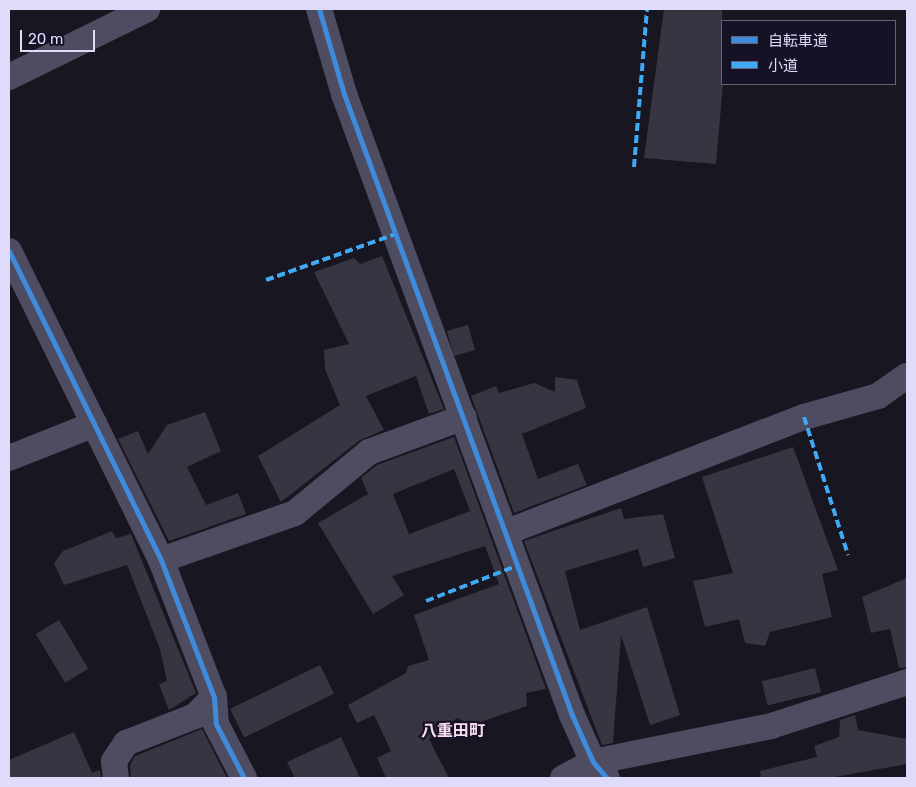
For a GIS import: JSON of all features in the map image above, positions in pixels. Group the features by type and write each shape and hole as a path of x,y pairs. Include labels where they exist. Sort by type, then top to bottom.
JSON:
{"street":[{"path":"9,77 146,9"},
{"path":"319,9 344,94 507,532 572,715 600,770"},
{"path":"9,251 161,560 214,697 216,724 244,778"},
{"path":"507,532 804,417 878,396 907,376"},
{"path":"161,560 295,513 368,452 464,417"},
{"path":"9,458 95,424"},
{"path":"563,778 771,726 907,682"},
{"path":"116,778 114,761 126,743 195,716 214,697"}],"building":[{"path":"664,9 722,9 721,85 723,85 716,164 644,158"},
{"path":"382,256 444,409 429,414 416,376 366,396 384,430 360,440 281,502 258,456 340,405 325,369 324,350 349,344 314,272 354,258 360,264"},
{"path":"468,325 475,350 454,356 447,331"},
{"path":"555,377 577,380 586,408 522,434 538,479 578,464 587,485 514,513 471,396 496,386 499,393 534,383 555,392"},
{"path":"205,412 221,451 187,467 206,505 238,493 246,514 169,541 118,439 138,431 148,454 167,425"},
{"path":"454,437 546,689 526,693 527,706 472,725 457,718 429,739 449,778 386,778 377,758 391,751 374,715 357,723 348,705 406,673 408,666 429,660 414,615 499,584 485,546 392,576 404,595 373,614 318,523 368,494 361,478 377,465","holes":["454,469 470,511 409,534 393,494"]},
{"path":"793,447 838,570 822,574 832,617 770,632 765,646 745,643 739,619 705,627 693,581 733,573 702,477"},
{"path":"621,508 624,519 663,514 675,558 643,567 638,549 565,571 580,630 647,607 680,715 650,725 621,635 613,743 602,745 524,541"},
{"path":"112,531 116,538 131,534 196,693 169,710 159,684 167,681 160,649 127,565 64,585 54,563 63,551"},
{"path":"907,578 907,667 899,668 890,629 871,633 862,597"},
{"path":"59,620 88,669 65,683 36,634"},
{"path":"320,665 334,694 244,738 230,709"},
{"path":"815,668 821,692 768,706 762,681"},
{"path":"855,715 858,730 907,739 907,764 829,778 761,778 760,771 817,757 814,746 839,737 840,720"},
{"path":"202,729 227,778 131,778 130,765 135,756"},
{"path":"74,732 92,773 100,770 101,778 9,778 9,760"},
{"path":"341,737 360,778 295,778 287,762"}],"marked path":[{"path":"634,167 647,9"},
{"path":"266,280 396,234"},
{"path":"804,417 848,555"},
{"path":"426,601 519,565"}],"cycle path":[{"path":"319,9 344,94 572,715 593,762 607,778"},
{"path":"9,251 161,560 214,697 216,724 244,778"}],"district":[{"name":"八重田町","path":"453,731"}]}
